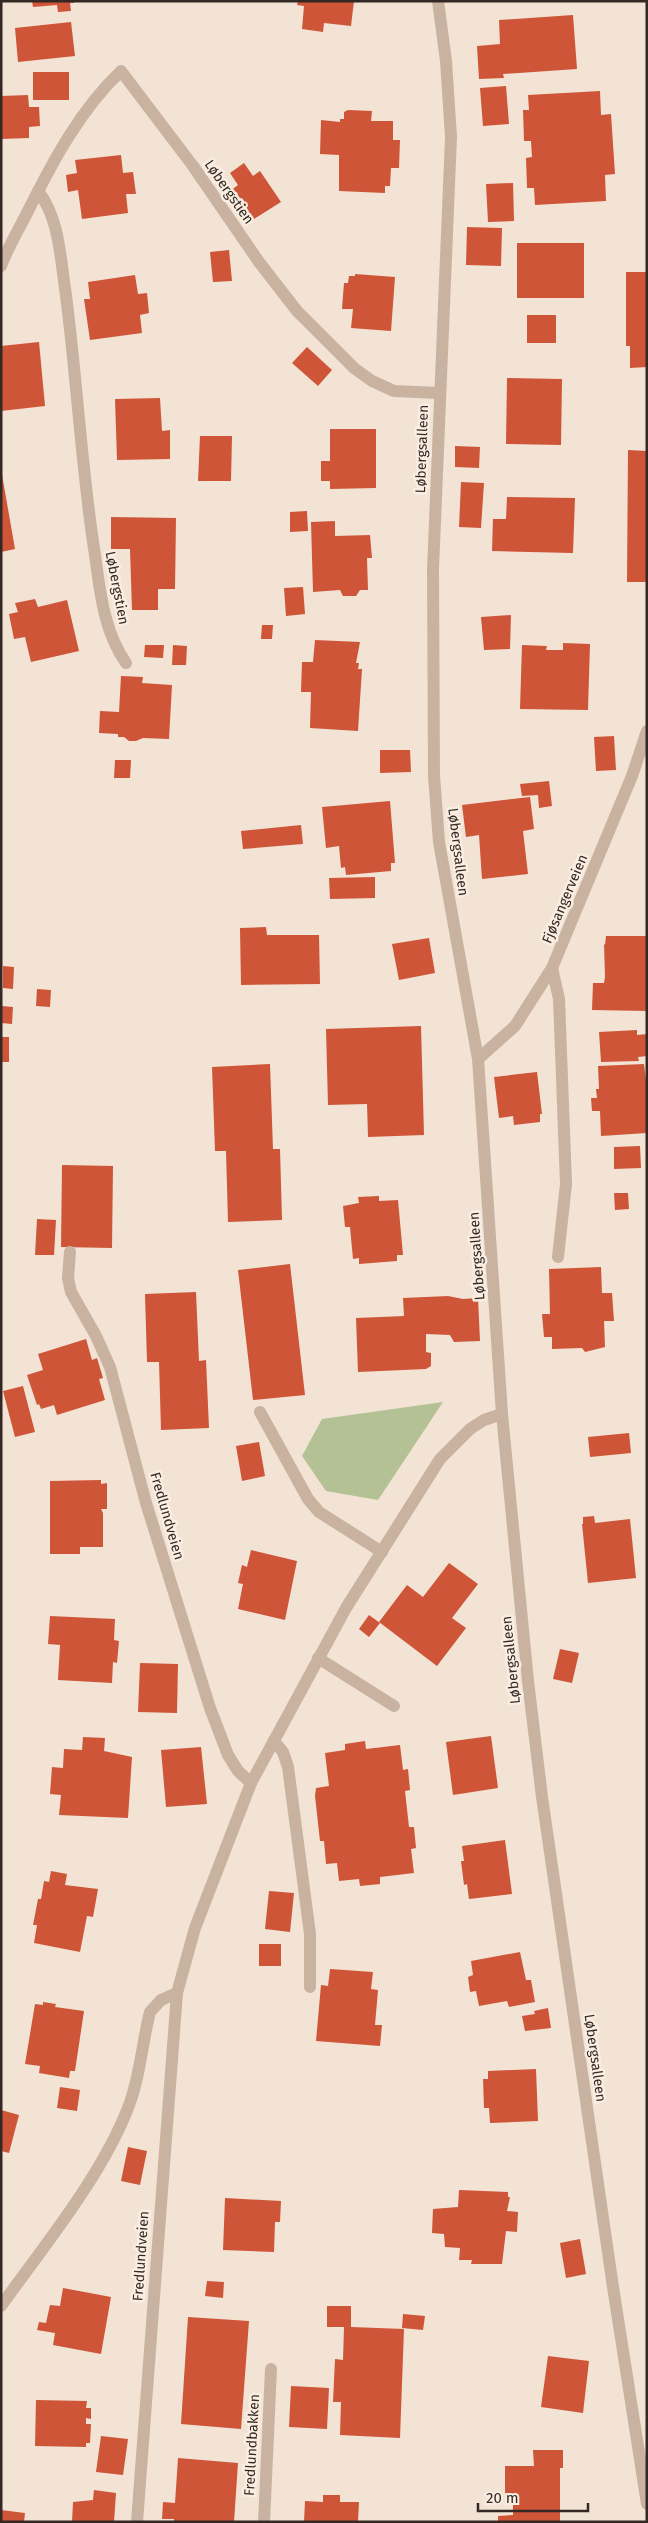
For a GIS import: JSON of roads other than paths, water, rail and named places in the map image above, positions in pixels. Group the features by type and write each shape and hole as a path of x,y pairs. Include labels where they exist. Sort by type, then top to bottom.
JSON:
{"street":[{"name":"Løbergsalleen","path":"438,1 446,61 451,136 433,569 434,776 439,842 478,1060 502,1414 528,1681 542,1797 613,2287 647,2504"},
{"name":"Løbergstien","path":"1,266 38,191 80,119 101,90 121,71 193,166 259,262 297,312 354,368 372,381 394,391 439,393"},
{"name":"Løbergstien","path":"38,191 47,203 53,216 61,260 70,325 88,512 104,611 110,633 126,663"},
{"name":"Fjøsangerveien","path":"478,1060 515,1026 552,968 632,776 647,731"},
{"path":"552,968 559,999 566,1184 558,1257"},
{"name":"Fredlundveien","path":"70,1252 68,1278 71,1292 96,1336 110,1367 146,1503 210,1708 228,1755 238,1772 251,1783"},
{"path":"260,1412 308,1499 319,1512 382,1552"},
{"name":"Fredlundveien","path":"137,2522 177,1993 195,1928 251,1783 318,1658 440,1459 470,1429 484,1420 502,1414"},
{"path":"318,1658 394,1706"},
{"path":"274,1741 283,1752 288,1767 310,1934 310,1987"},
{"path":"1,2306 82,2194 128,2108 150,2012 161,2000 177,1993"},
{"name":"Fredlundbakken","path":"264,2522 271,2369"}]}
